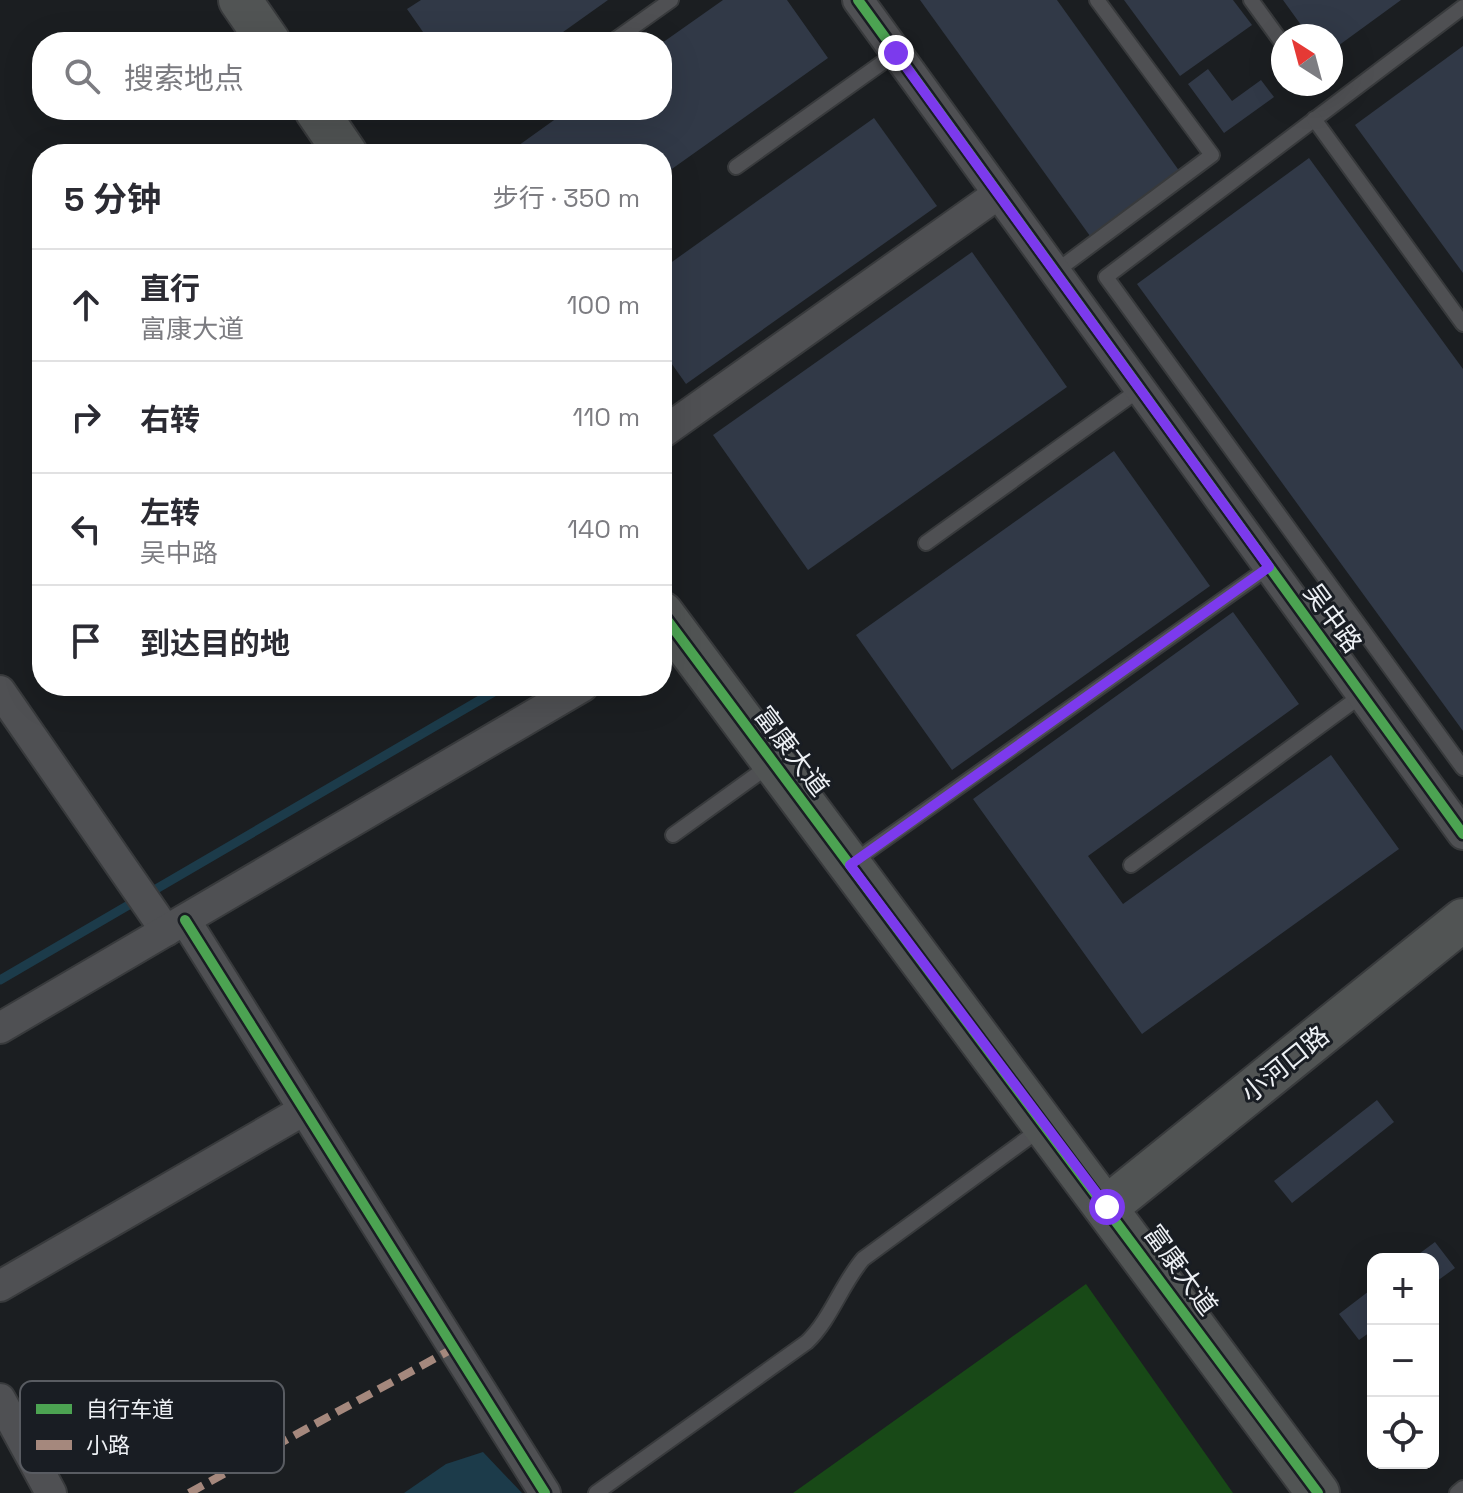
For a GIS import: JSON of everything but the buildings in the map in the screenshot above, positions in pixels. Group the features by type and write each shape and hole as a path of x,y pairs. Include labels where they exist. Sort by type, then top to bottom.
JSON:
{"street":[{"path":"240,0 262,32"},
{"name":"吴中路","path":"858,0 1463,834"},
{"path":"323,120 339,144"},
{"path":"672,426 998,194"},
{"name":"富康大道","path":"672,636 850,865 1318,1493"},
{"path":"0,691 304,1110 545,1493"},
{"path":"0,1028 159,911 564,696"},
{"name":"小河口路","path":"1107,1207 1463,920"},
{"path":"0,1286 304,1110"},
{"path":"5,1419 20,1443"},
{"path":"39,1473 51,1493"}],"lane":[{"path":"626,32 671,0"},
{"path":"1055,272 1212,155 1097,0"},
{"path":"1251,0 1271,28"},
{"path":"1463,7 1106,277 1463,768"},
{"path":"736,167 896,53"},
{"path":"1314,119 1463,324"},
{"path":"926,543 1140,389"},
{"path":"850,865 1269,567"},
{"path":"1131,865 1362,695"},
{"path":"673,835 773,763"},
{"path":"596,1493 807,1342 817,1332 863,1259 1045,1125"},
{"path":"1457,1493 1463,1488"}],"green space":[{"path":"1086,1284 1233,1493 793,1493"}],"water":[{"path":"483,1452 522,1493 404,1493 446,1464"}],"waterway":[{"path":"0,980 487,696"}],"marked path":[{"path":"284,1441 454,1348"},
{"path":"189,1493 226,1473"}],"cycle path":[{"path":"858,0 1463,834"},
{"path":"672,626 1318,1493"},
{"path":"185,920 545,1493"}],"route":[{"path":"896,53 1269,567 850,865 1107,1207"}]}
